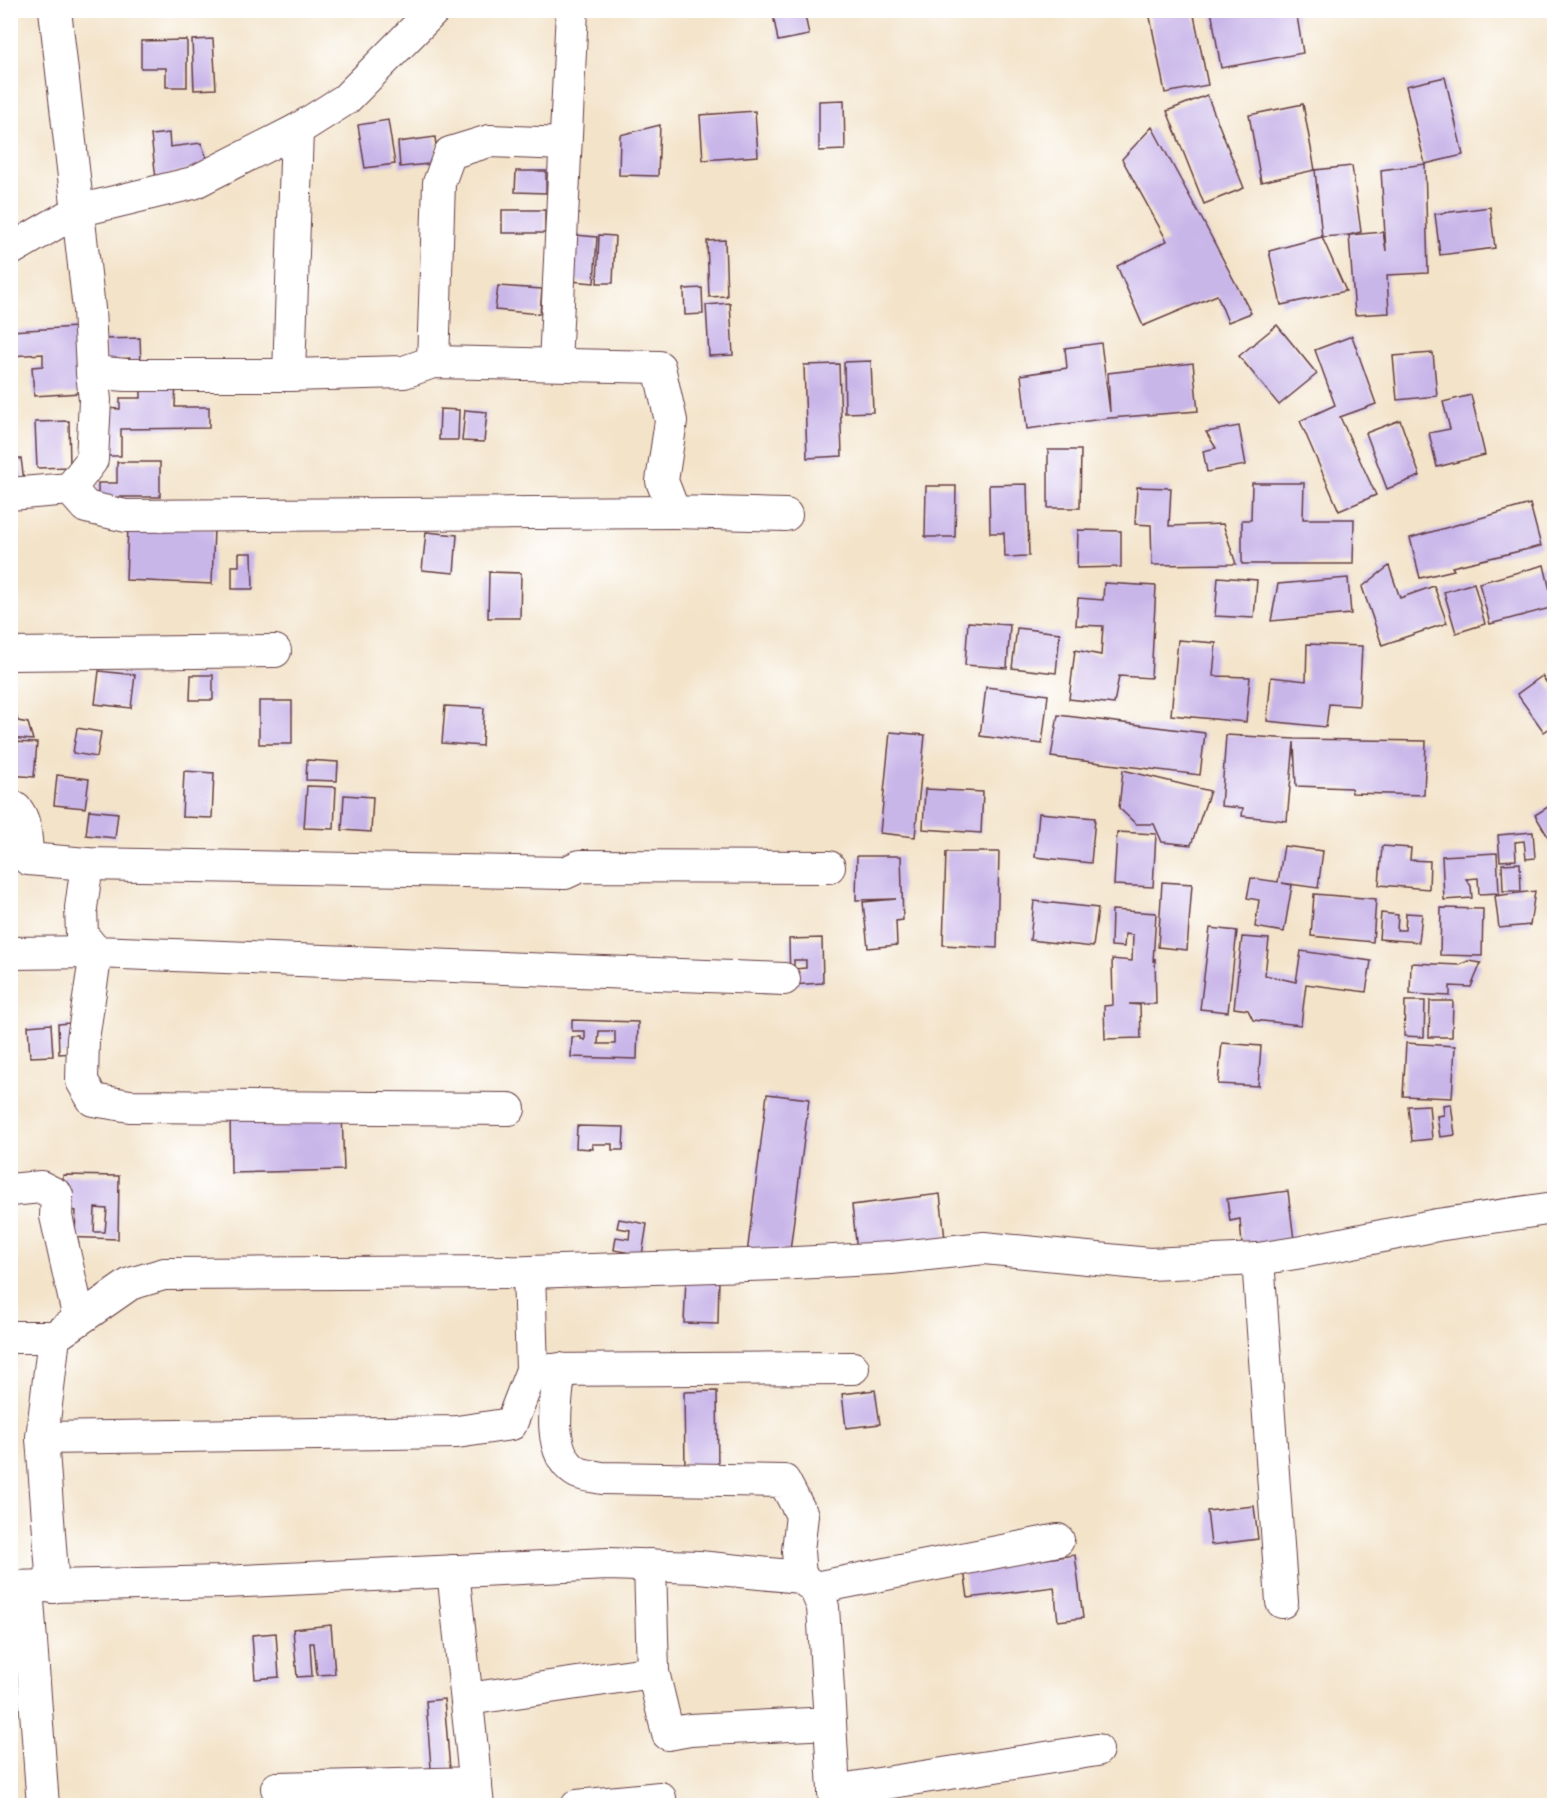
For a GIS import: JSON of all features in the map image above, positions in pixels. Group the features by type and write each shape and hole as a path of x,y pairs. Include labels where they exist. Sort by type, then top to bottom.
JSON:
{"street":[{"path":"10,494 70,489 92,460 95,400 88,309 55,10"},
{"path":"10,250 77,211 193,183 297,130 346,99 434,10"},
{"path":"555,364 572,10"},
{"path":"289,375 297,130"},
{"path":"433,362 439,183 450,153 489,141 566,144"},
{"path":"92,372 126,375 404,372 433,362 659,367 671,421 663,480 674,512"},
{"path":"70,489 86,507 126,516 674,512 786,515"},
{"path":"10,654 275,651"},
{"path":"10,805 14,806 23,819 28,859 87,864 565,873 580,866 829,867"},
{"path":"87,864 81,908 82,935 96,952 83,1039 82,1080 93,1100 130,1106 509,1109"},
{"path":"10,953 96,952 784,979"},
{"path":"10,1190 41,1187 57,1195 56,1216 79,1320"},
{"path":"10,1337 54,1337 130,1284 164,1274 530,1272 823,1262 891,1258 984,1248 1149,1264 1258,1258 1302,1252 1437,1225 1554,1208"},
{"path":"1258,1258 1282,1602"},
{"path":"530,1272 560,1456 576,1472 602,1479 784,1481 802,1515 798,1551 807,1582 823,1607 835,1798 1097,1750"},
{"path":"43,1806 30,1587 42,1438 54,1337"},
{"path":"546,1369 853,1368"},
{"path":"42,1438 457,1432 511,1424 546,1369"},
{"path":"30,1587 223,1582 608,1564 699,1567 807,1582 1058,1540"},
{"path":"650,1565 653,1671 668,1734 690,1730 830,1724"},
{"path":"277,1788 477,1794 453,1571"},
{"path":"468,1699 653,1671"},
{"path":"577,1806 660,1797"}],"building":[{"path":"788,10 804,10 809,35 778,41 773,14"},
{"path":"1193,10 1208,85 1165,93 1149,12"},
{"path":"1211,10 1296,10 1303,53 1221,68"},
{"path":"213,39 216,89 194,90 192,40"},
{"path":"187,40 187,87 166,87 166,68 141,68 141,41"},
{"path":"1445,77 1463,155 1425,164 1406,86"},
{"path":"1207,95 1244,188 1204,204 1167,111"},
{"path":"844,100 845,150 819,151 819,101"},
{"path":"1303,104 1315,170 1261,182 1249,115"},
{"path":"755,111 758,156 703,160 700,115"},
{"path":"388,120 395,164 365,168 358,125"},
{"path":"660,125 658,176 619,175 620,135"},
{"path":"1152,127 1251,313 1228,322 1217,295 1143,326 1117,266 1167,241 1122,159"},
{"path":"169,133 170,147 201,143 209,163 156,179 151,135"},
{"path":"435,137 438,163 400,167 398,142"},
{"path":"1425,164 1428,273 1387,275 1389,313 1355,315 1349,235 1383,232 1386,251 1381,170"},
{"path":"1352,166 1361,232 1322,237 1315,170"},
{"path":"516,171 546,171 546,193 515,192"},
{"path":"1490,207 1495,248 1440,255 1435,214"},
{"path":"502,210 545,210 545,233 502,233"},
{"path":"575,235 597,237 594,283 571,281"},
{"path":"599,235 615,236 613,283 597,283"},
{"path":"1322,237 1346,291 1281,305 1269,251"},
{"path":"725,240 727,296 709,297 707,241"},
{"path":"498,286 542,289 540,314 495,310"},
{"path":"702,288 703,314 685,315 684,289"},
{"path":"730,303 733,355 709,356 706,305"},
{"path":"1277,325 1317,374 1279,405 1239,356"},
{"path":"77,327 80,393 34,396 32,367 43,366 43,354 10,356 10,331"},
{"path":"1352,336 1376,404 1340,417 1376,495 1339,511 1300,421 1335,405 1315,350"},
{"path":"140,338 141,366 131,366 130,358 119,359 119,367 106,367 105,339"},
{"path":"1101,343 1110,412 1108,373 1193,363 1198,411 1110,418 1027,429 1021,375 1067,368 1065,348"},
{"path":"1433,353 1437,396 1397,400 1393,356"},
{"path":"871,361 873,412 845,413 844,362"},
{"path":"839,364 842,456 807,458 804,365"},
{"path":"141,378 176,378 175,407 209,407 209,428 121,429 121,456 104,456 104,408 120,409 120,398 141,398"},
{"path":"1471,395 1485,455 1437,467 1429,433 1450,429 1443,402"},
{"path":"440,409 459,410 458,440 439,440"},
{"path":"465,410 487,412 484,442 462,441"},
{"path":"1400,420 1420,476 1387,489 1366,433"},
{"path":"69,421 70,467 37,468 35,422"},
{"path":"1239,426 1246,465 1207,472 1203,451 1216,448 1206,432"},
{"path":"1048,450 1081,450 1080,508 1048,508"},
{"path":"21,458 25,489 10,491 10,460"},
{"path":"117,462 160,462 160,497 118,497 118,508 98,508 98,483 117,483"},
{"path":"1252,483 1304,483 1303,519 1354,519 1353,564 1242,564 1242,520 1251,520"},
{"path":"1027,484 1029,556 1005,557 1004,533 990,533 989,485"},
{"path":"926,486 956,486 955,537 925,537"},
{"path":"1137,487 1171,488 1169,526 1223,524 1236,564 1152,565 1151,525 1135,524"},
{"path":"1530,504 1541,546 1452,567 1454,570 1420,578 1410,538"},
{"path":"128,526 214,529 212,584 126,580"},
{"path":"1078,530 1121,531 1121,567 1077,568"},
{"path":"426,532 457,535 454,573 422,570"},
{"path":"239,553 252,553 253,589 232,589 232,566 239,566"},
{"path":"1544,565 1554,607 1490,624 1479,583"},
{"path":"1389,566 1400,598 1434,586 1447,623 1382,645 1362,587"},
{"path":"489,572 521,573 520,618 488,618"},
{"path":"1218,577 1257,580 1254,618 1215,616"},
{"path":"1348,578 1351,614 1271,621 1278,584"},
{"path":"1104,583 1156,586 1151,678 1119,676 1114,704 1069,699 1075,650 1101,655 1103,626 1076,625 1078,598 1103,600"},
{"path":"1474,583 1485,624 1456,633 1444,592"},
{"path":"968,622 1010,625 1007,668 965,665"},
{"path":"1017,628 1060,633 1056,673 1012,668"},
{"path":"1178,640 1216,643 1213,676 1250,677 1246,722 1171,715"},
{"path":"1307,644 1362,646 1359,706 1329,704 1326,727 1267,721 1271,677 1306,681"},
{"path":"99,671 135,675 131,708 95,704"},
{"path":"191,675 213,675 213,700 190,700"},
{"path":"1542,676 1554,693 1554,725 1544,732 1517,694"},
{"path":"986,687 1048,695 1042,744 980,736"},
{"path":"259,701 292,701 292,744 259,744"},
{"path":"10,705 13,705 18,721 28,723 33,740 10,738"},
{"path":"445,706 484,708 482,746 442,743"},
{"path":"1058,715 1205,733 1200,775 1051,757"},
{"path":"77,728 101,732 97,757 73,753"},
{"path":"890,732 925,735 915,837 880,833"},
{"path":"1226,735 1295,739 1426,741 1424,795 1352,793 1351,788 1296,786 1294,742 1287,821 1242,816 1243,808 1221,806"},
{"path":"10,742 37,743 34,777 10,775"},
{"path":"307,760 338,762 337,781 306,780"},
{"path":"1123,770 1210,791 1191,845 1162,842 1154,824 1136,824 1119,808"},
{"path":"184,771 214,773 212,818 182,817"},
{"path":"57,775 89,779 85,808 54,805"},
{"path":"307,786 336,787 334,829 304,828"},
{"path":"925,789 983,792 981,833 923,829"},
{"path":"344,795 373,797 371,832 342,830"},
{"path":"1554,803 1554,847 1535,815"},
{"path":"89,810 118,813 115,838 86,835"},
{"path":"1039,813 1095,818 1091,863 1035,857"},
{"path":"1117,832 1156,834 1153,887 1114,885"},
{"path":"1533,832 1535,858 1526,859 1524,841 1515,842 1516,860 1500,861 1498,835"},
{"path":"1284,846 1323,851 1318,888 1282,883 1292,885 1284,932 1255,927 1259,900 1247,898 1251,878 1278,882"},
{"path":"1382,846 1411,848 1410,860 1430,861 1429,889 1379,885"},
{"path":"946,852 999,852 997,948 943,945"},
{"path":"1497,853 1499,893 1479,894 1478,878 1466,879 1471,886 1472,898 1444,900 1442,856"},
{"path":"857,856 901,856 903,920 896,921 897,945 868,948 863,902 896,899 856,900"},
{"path":"1520,863 1521,891 1503,891 1502,864"},
{"path":"1162,882 1192,884 1187,950 1158,947"},
{"path":"1535,891 1530,925 1499,928 1495,896"},
{"path":"1314,894 1376,899 1373,942 1311,936"},
{"path":"1034,901 1098,908 1093,947 1030,940"},
{"path":"1441,908 1483,909 1482,956 1440,955"},
{"path":"1112,910 1156,913 1153,962 1155,958 1156,1004 1129,1004 1140,1005 1141,1038 1105,1039 1104,1006 1113,1005 1112,959 1132,961 1133,935 1125,934 1124,947 1111,946"},
{"path":"1381,913 1398,915 1397,930 1405,930 1406,913 1422,914 1419,942 1379,939"},
{"path":"1210,928 1237,931 1228,1012 1200,1009"},
{"path":"1242,937 1269,939 1265,975 1296,982 1301,951 1371,961 1366,992 1306,984 1301,1025 1253,1020 1248,1010 1234,1008"},
{"path":"822,938 823,983 790,985 789,939","holes":["794,960 806,960 806,968 794,969"]},
{"path":"1468,961 1481,963 1471,987 1450,986 1450,996 1410,994 1411,963 1460,965"},
{"path":"1405,1001 1425,1001 1424,1037 1404,1036"},
{"path":"1430,1001 1453,1001 1452,1037 1429,1037"},
{"path":"572,1020 638,1022 637,1059 571,1057 572,1037 581,1037 585,1040 585,1031 572,1031","holes":["599,1031 615,1031 615,1044 598,1044"]},
{"path":"70,1023 72,1053 59,1054 58,1024"},
{"path":"51,1024 53,1056 30,1057 28,1026"},
{"path":"1222,1043 1261,1046 1258,1086 1218,1084"},
{"path":"1406,1043 1455,1046 1452,1098 1403,1096"},
{"path":"767,1094 809,1099 789,1259 747,1254"},
{"path":"1451,1104 1455,1135 1440,1137 1437,1116 1444,1115 1443,1105"},
{"path":"1429,1105 1432,1139 1412,1141 1408,1106"},
{"path":"342,1113 344,1170 231,1173 230,1115"},
{"path":"577,1126 624,1127 623,1150 612,1150 612,1144 592,1144 593,1149 576,1148"},
{"path":"63,1175 119,1176 118,1239 62,1237","holes":["95,1208 107,1209 105,1232 94,1232","67,1210 76,1211 75,1233"]},
{"path":"1288,1191 1294,1240 1242,1246 1240,1219 1230,1221 1227,1199"},
{"path":"940,1194 945,1239 857,1251 852,1205"},
{"path":"619,1219 647,1224 642,1255 614,1250 616,1237 629,1239 630,1230 617,1228"},
{"path":"686,1277 719,1278 718,1324 684,1323"},
{"path":"875,1390 880,1424 846,1428 842,1394"},
{"path":"717,1391 718,1470 685,1471 684,1392"},
{"path":"1254,1506 1258,1539 1211,1545 1207,1511"},
{"path":"1075,1555 1083,1618 1058,1621 1054,1587 968,1598 964,1570"},
{"path":"331,1625 335,1674 317,1675 314,1643 310,1643 312,1676 297,1677 293,1629"},
{"path":"276,1633 279,1677 255,1679 252,1635"},
{"path":"444,1699 451,1781 432,1782 426,1701"}]}
